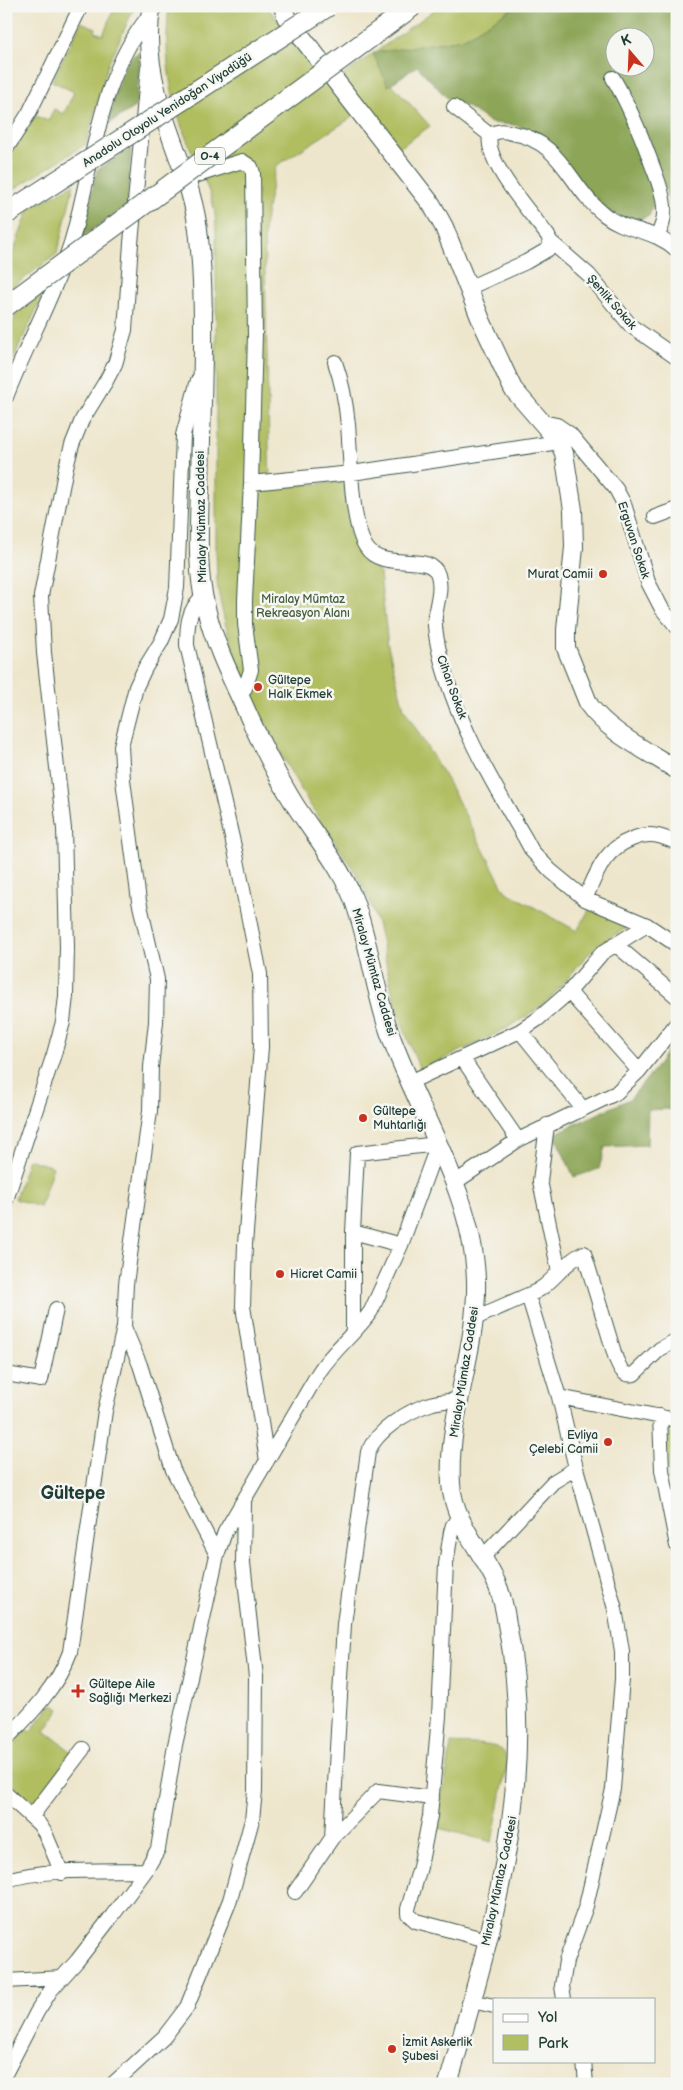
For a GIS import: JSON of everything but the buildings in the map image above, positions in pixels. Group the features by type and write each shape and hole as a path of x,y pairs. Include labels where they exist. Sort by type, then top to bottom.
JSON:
{"highway":[{"name":"Anadolu Otoyolu Yenidoğan Viyadüğü","path":"6,214 328,6"},
{"name":"O-4","path":"6,306 414,6"}],"main road":[{"path":"283,6 286,17 426,195 444,227 468,288 513,389 559,442 564,453 573,510 574,547 566,648 589,705 594,713 625,737 677,770"},
{"name":"Miralay Mümtaz Caddesi","path":"151,11 149,61 156,94 185,179 197,220 199,234 202,366 199,545 203,596 215,638 256,734 281,782 337,867 351,894 366,942 384,1015 410,1082 454,1183 466,1222 474,1259 476,1290 470,1346 458,1400 452,1443 451,1484 459,1518 499,1588 508,1625 516,1691 519,1739 514,1808 506,1858 472,2001 448,2084"}],"street":[{"path":"6,149 29,113 81,6"},
{"path":"6,397 52,292 71,243 112,80 130,42 151,11"},
{"path":"6,1200 54,1054 63,1022 66,996 67,947 64,829 44,653 41,596 72,445 82,420 110,372 121,348 125,330 130,243 149,61"},
{"path":"613,78 636,121 660,190 664,216 657,236"},
{"path":"454,107 490,134 505,131 529,136 539,141 554,154 590,200 605,215 627,227 657,236 677,250"},
{"name":"Şenlik Sokak","path":"490,134 488,143 495,161 518,197 551,242 589,275 631,326 677,358"},
{"path":"185,179 242,161 251,167 253,173 255,334 251,483 245,600 245,624 250,670 245,688 238,693"},
{"path":"468,288 526,262 552,247 551,242"},
{"name":"Cihan Sokak","path":"335,362 343,389 358,530 362,540 371,554 385,560 425,563 436,569 440,584 435,616 435,634 442,667 454,701 485,765 532,851 551,871 584,899 647,925 677,945"},
{"path":"6,1739 56,1680 70,1652 105,1411 124,1327 126,1284 150,1111 157,979 139,902 123,780 121,746 136,687 161,642 175,605 183,435 202,366"},
{"name":"Erguvan Sokak","path":"542,422 557,425 570,434 616,489 624,504 654,597 677,627"},
{"path":"251,483 352,473 559,442"},
{"path":"655,517 677,509"},
{"path":"203,596 192,609 188,620 187,645 236,855 260,974 261,1047 245,1244 243,1306 267,1461"},
{"path":"584,899 606,857 621,843 647,834 655,834 677,843"},
{"path":"410,1082 520,1031 549,1011 569,992 602,953 647,925"},
{"path":"615,944 677,997"},
{"path":"569,992 639,1071"},
{"path":"454,1183 518,1140 616,1093 639,1071 677,1023"},
{"path":"520,1031 583,1109"},
{"path":"462,1058 518,1140"},
{"path":"547,1126 540,1181 559,1272"},
{"path":"6,2072 37,2012 51,1990 86,1950 146,1870 158,1848 174,1753 217,1555 232,1518 319,1372 328,1359 353,1332 371,1311 401,1245 438,1144 357,1152 353,1232 353,1332"},
{"path":"353,1232 401,1245"},
{"path":"473,1318 544,1288 574,1258 584,1253 616,1359 624,1373 634,1374 660,1349 677,1340"},
{"path":"528,1295 559,1397 576,1468 618,1620 622,1651 622,1679 612,1788 586,1906 566,1961 562,1986 564,1998"},
{"path":"6,1374 41,1380 56,1309"},
{"path":"124,1327 140,1364 173,1470 217,1555"},
{"path":"559,1397 677,1420"},
{"path":"332,1838 344,1624 368,1452 376,1440 406,1416 432,1403 458,1400"},
{"path":"660,1416 662,1470 677,1546"},
{"path":"482,1558 553,1482 576,1468"},
{"path":"113,2084 164,2037 187,2007 230,1900 252,1820 256,1782 256,1677 243,1563 244,1500"},
{"path":"459,1518 453,1525 451,1532 446,1564 440,1706 432,1798 427,1836 408,1904 408,1914 416,1921 487,1940"},
{"path":"32,1816 83,1749"},
{"path":"295,1892 332,1838 378,1791 432,1798"},
{"path":"6,1794 32,1816 45,1833 62,1873"},
{"path":"6,1880 29,1875 146,1870"},
{"path":"6,1981 62,1978"},
{"path":"472,2001 493,2006"},
{"path":"584,2062 586,2084"}],"green space":[{"path":"115,6 135,6 108,65 86,144 6,194 6,158 36,116 48,121 54,109 64,114 74,92 52,81 81,22 96,28 95,32 103,35"},
{"name":"Miralay Mümtaz Rekreasyon Alanı","path":"169,6 267,6 304,57 354,116 276,166 264,231 270,487 344,482 350,534 380,574 388,646 404,709 447,780 505,891 577,931 590,908 633,926 596,947 549,999 527,1016 498,1033 420,1070 405,1033 393,995 378,926 369,899 350,864 309,803 267,729 243,676 225,622 218,589 216,550 215,216 210,195 190,149 174,99 167,53"},
{"path":"440,6 516,6 463,39 430,45 387,86 392,84 430,126 399,148 342,76"},
{"path":"516,6 677,6 677,228 660,172 623,106 654,189 654,204 649,216 629,221 604,209 530,131 515,125 491,123 466,106 450,101 417,66 388,86 373,53 463,39"},
{"path":"138,53 140,56 136,106 109,124 118,84 126,64 131,57"},
{"path":"131,149 127,206 82,237 97,170"},
{"path":"74,184 57,254 6,292 6,272 29,209"},
{"path":"44,293 6,376 6,341 17,312"},
{"path":"677,1035 677,1113 667,1109 648,1110 647,1145 605,1147 599,1169 574,1177 554,1134 630,1099 659,1064"},
{"path":"28,1159 53,1167 40,1207 15,1199"},
{"path":"677,1425 677,1483 670,1484 666,1441 669,1427"},
{"path":"52,1704 60,1709 45,1731 72,1752 34,1803 6,1779 6,1751 26,1729 30,1732"},
{"path":"451,1743 496,1747 502,1750 505,1755 507,1764 492,1842 435,1827"}],"place":[{"name":"Murat Camii","path":"603,574"},
{"name":"Gültepe Halk Ekmek","path":"258,687"},
{"name":"Gültepe Muhtarlığı","path":"363,1118"},
{"name":"Hicret Camii","path":"280,1274"},
{"name":"Evliya Çelebi Camii","path":"608,1442"},
{"name":"Gültepe Aile Sağlığı Merkezi","path":"78,1691"},
{"name":"İzmit Askerlik Şubesi","path":"392,2049"}],"district":[{"name":"Gültepe","path":"73,1493"}]}
